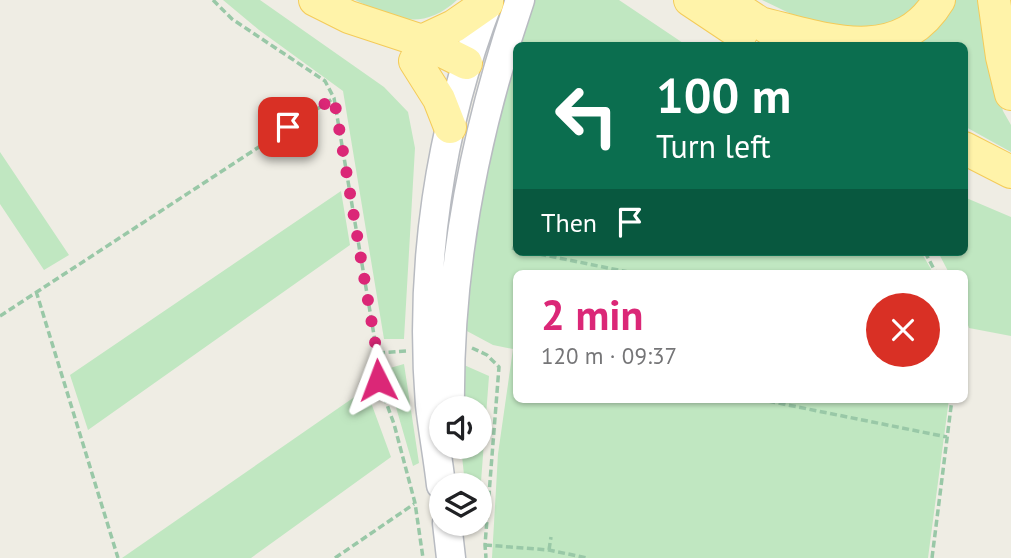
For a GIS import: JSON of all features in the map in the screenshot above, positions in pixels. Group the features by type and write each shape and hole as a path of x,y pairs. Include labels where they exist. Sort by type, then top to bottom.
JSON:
{"main road":[{"path":"315,0 418,51 495,82"},
{"path":"450,396 451,323 457,269 481,134 520,0"},
{"path":"690,0 760,34 784,42"},
{"path":"725,0 760,34 844,42"},
{"path":"881,42 918,25 939,0"},
{"path":"995,0 1002,57 1011,94"},
{"path":"418,51 488,2"},
{"path":"439,473 430,406 427,321 436,211 450,127 464,71 488,2"},
{"path":"418,51 450,127"},
{"path":"968,150 1011,172"},
{"path":"450,536 451,558"}],"path":[{"path":"213,0 232,19 325,82 334,98 377,354 378,380 394,424 415,503 423,558"},
{"path":"0,316 334,98"},
{"path":"549,256 618,270"},
{"path":"36,291 118,558"},
{"path":"470,346 487,355 499,367 486,558"},
{"path":"377,354 404,351"},
{"path":"778,403 947,437"},
{"path":"932,558 951,403"},
{"path":"335,558 415,503"},
{"path":"549,550 551,537"},
{"path":"485,545 549,550 587,558"}],"green space":[{"path":"223,0 260,0 384,87 408,112 415,148 404,339 384,339 343,91 259,30"},
{"path":"355,0 457,0 431,16 407,19 394,17"},
{"path":"532,0 619,0 682,42 517,42"},
{"path":"762,0 929,0 912,17 871,31 810,23"},
{"path":"949,0 983,0 993,76 1003,111 1011,125 1011,152 968,128 968,42 901,42"},
{"path":"513,56 513,256 923,256 931,270 513,270 513,349 493,345 465,330 480,205"},
{"path":"0,152 69,255 44,270 0,204"},
{"path":"341,191 350,245 88,430 70,375"},
{"path":"968,199 1011,217 1011,336 969,328 968,270 947,270 940,256 968,256"},
{"path":"513,349 513,403 948,403 928,558 492,558 498,454"},
{"path":"404,364 419,463 413,466 389,383 390,368"},
{"path":"464,365 489,376 487,396 463,396"},
{"path":"366,389 391,457 251,558 122,558"},
{"path":"462,459 483,459 482,473 464,473"}],"route":[{"path":"288,127 334,98 377,354 378,380"}]}
